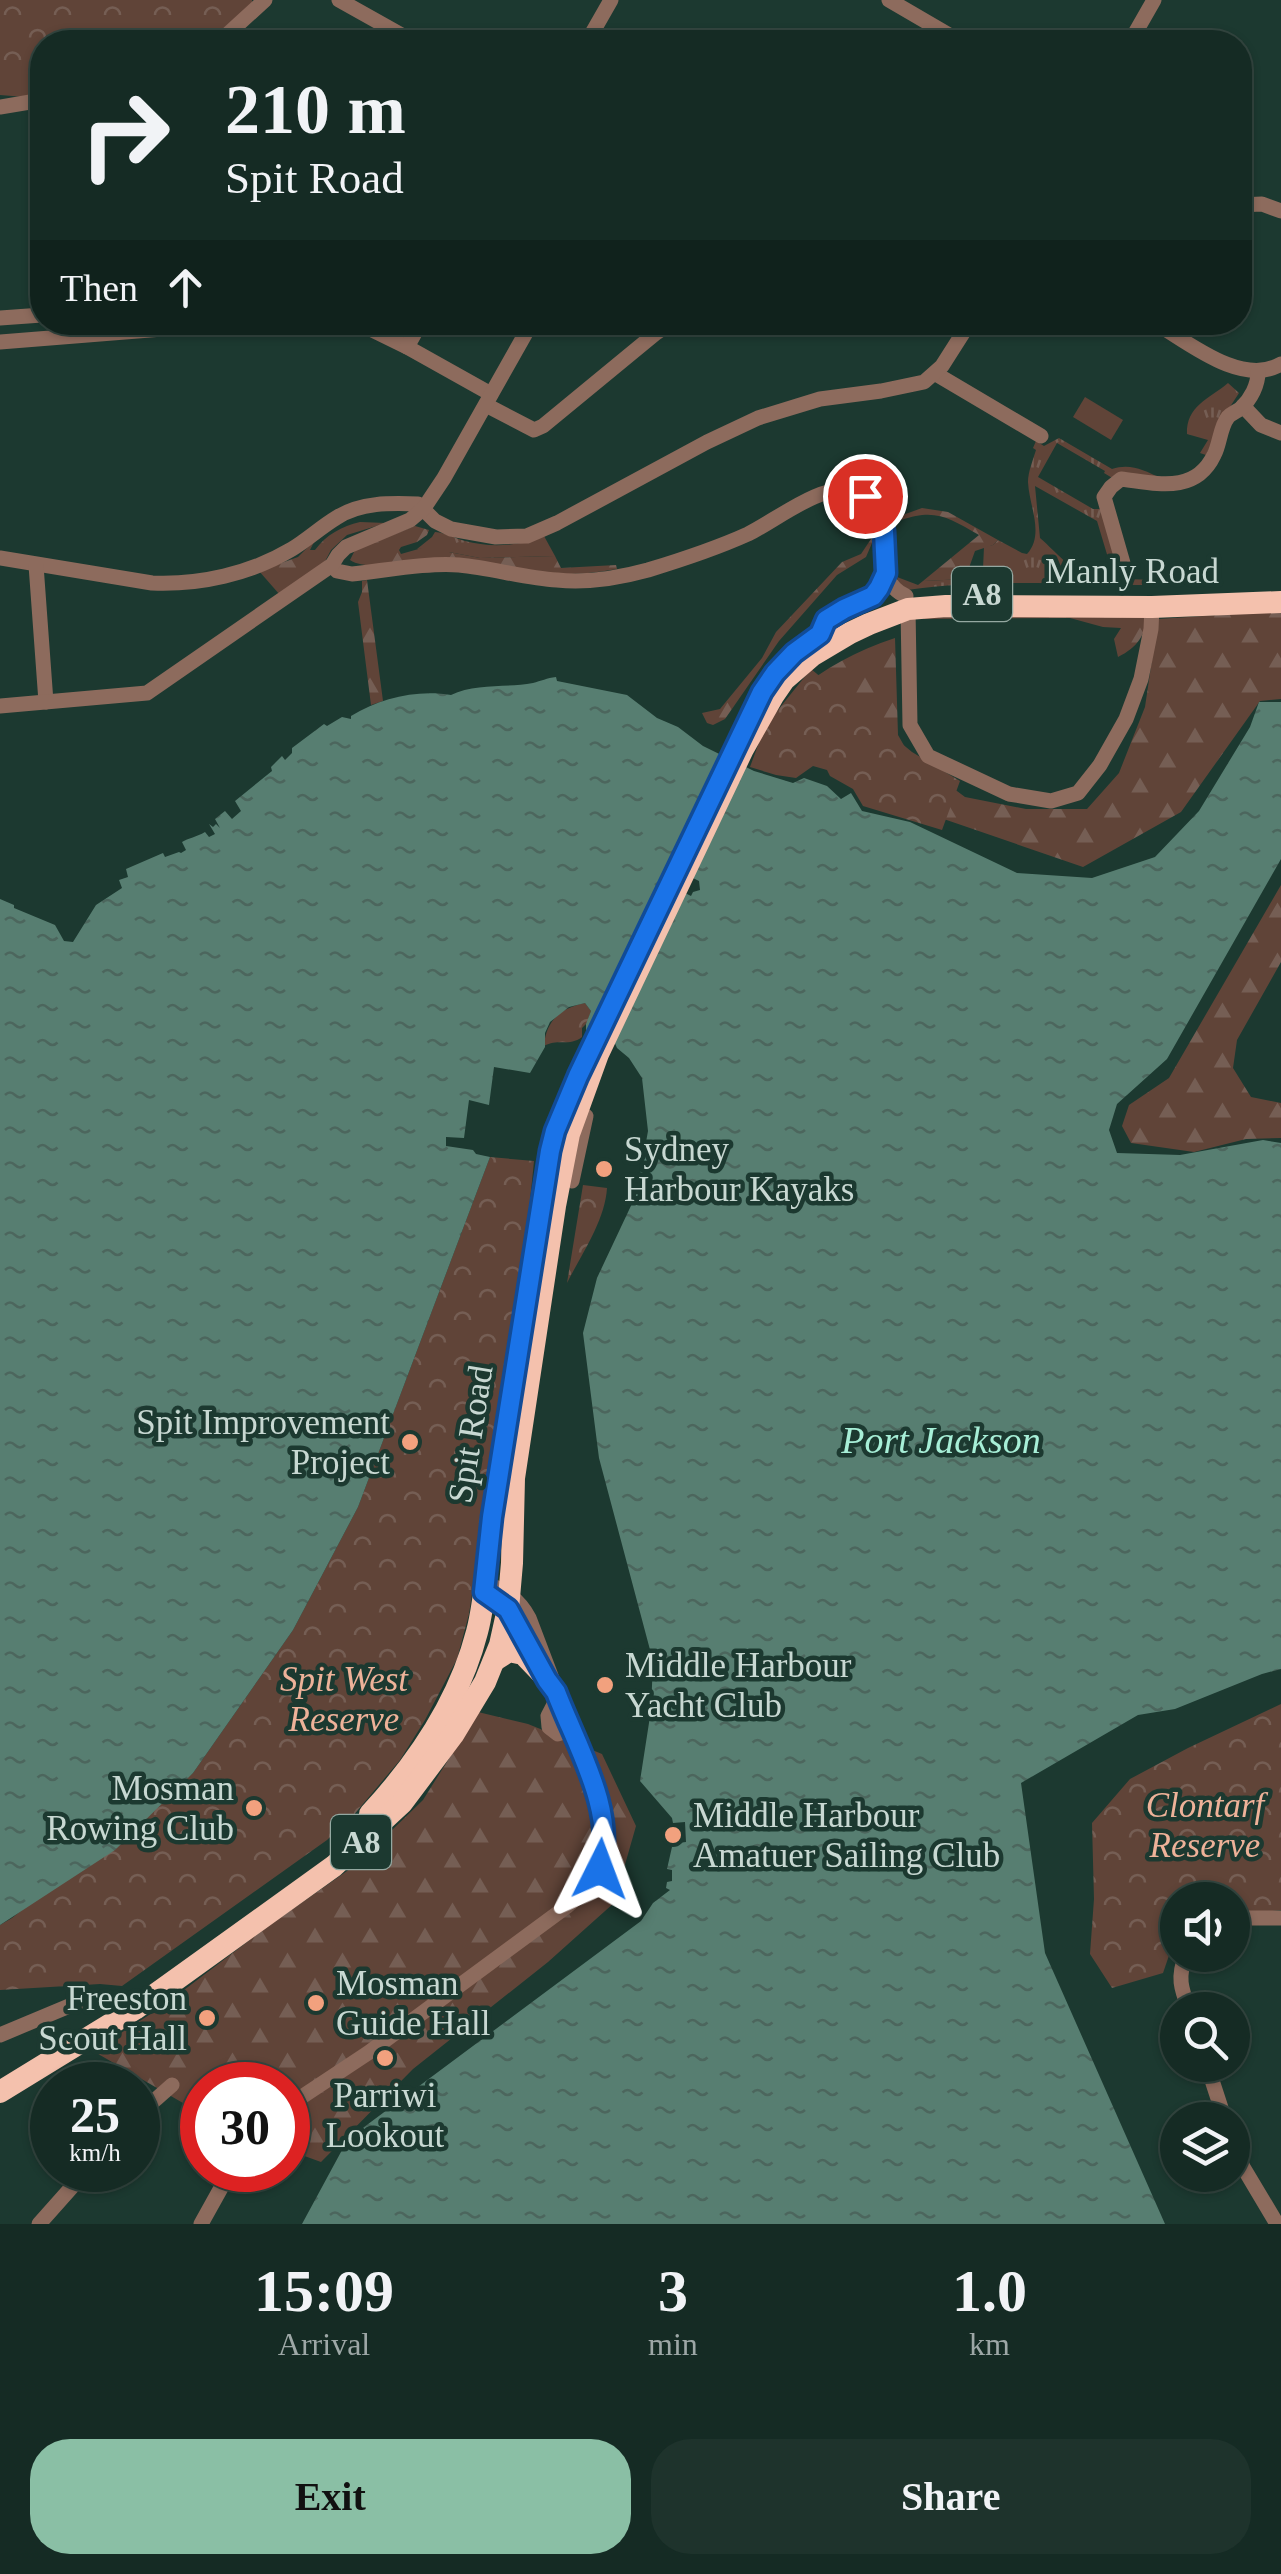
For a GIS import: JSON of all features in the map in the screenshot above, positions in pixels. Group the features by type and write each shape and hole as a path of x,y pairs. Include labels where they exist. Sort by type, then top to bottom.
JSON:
{"highway":[{"name":"Manly Road","path":"1152,600 1281,588"},
{"name":"Manly Road","path":"739,747 772,696 799,665 907,602"},
{"name":"Manly Road","path":"812,639 862,610 907,602 1281,602"},
{"name":"Spit Road","path":"0,2074 109,2008 325,1857 359,1827 422,1752 471,1654 480,1617 550,1151 566,1101 594,1052 762,692 775,673 812,639"},
{"name":"Spit Road","path":"0,2092 135,2009 334,1866 402,1802 468,1711 495,1660 508,1601 514,1478 555,1206 569,1134 594,1052"},
{"path":"495,1660 509,1652 523,1654 554,1689"}],"street":[{"path":"232,30 265,0"},
{"path":"339,0 393,30"},
{"path":"594,30 611,0"},
{"path":"889,0 940,30"},
{"path":"1137,30 1154,0"},
{"path":"0,107 30,102"},
{"path":"1252,204 1281,211"},
{"path":"0,318 30,316"},
{"path":"0,342 88,335"},
{"path":"384,335 407,346 534,430 654,335"},
{"path":"407,346 413,335"},
{"path":"0,706 147,692 335,568 338,555 346,547 410,520 424,508 525,335"},
{"path":"0,558 152,583 206,581 268,561 356,508 401,503 418,504 441,526 470,534 527,536 758,418 820,400 924,382 936,374 962,335"},
{"path":"1176,335 1235,369 1258,372 1281,364"},
{"path":"1123,562 1104,497 1111,486 1121,479 1179,484 1205,469 1228,417 1243,406 1258,382 1258,372"},
{"path":"936,374 1041,436"},
{"path":"1243,406 1261,425 1281,433"},
{"path":"335,568 352,574 454,564 558,580 591,581 646,570 748,534 822,494 842,489 865,496 880,512 886,573 892,588 907,602 910,725 928,756 1008,794 1050,801 1078,793 1100,765 1126,718 1141,679 1151,629 1152,600"},
{"path":"36,566 46,702"},
{"path":"812,639 826,620 873,596 886,573"},
{"path":"572,1180 586,1116"},
{"path":"310,2091 566,1907 600,1869 606,1850 602,1810 572,1729 558,1734 549,1727 554,1689 508,1601 484,1587"},
{"path":"1250,1918 1281,1918"},
{"path":"0,2035 86,1999 98,2000 109,2008"},
{"path":"160,2096 172,2085"},
{"path":"1250,2180 1277,2224"},
{"path":"39,2224 67,2192"},
{"path":"202,2224 219,2192"}],"green space":[{"path":"0,0 252,0 221,30 30,30 30,96 0,95"},
{"path":"1228,383 1239,393 1206,455 1200,453 1208,440 1187,434 1190,416"},
{"path":"1085,397 1123,420 1111,440 1073,417"},
{"path":"1059,438 1112,469 1131,467 1160,478 1114,479 1057,443 1038,477 1093,509 1102,509 1117,553 1114,562 1109,561 1097,521 1035,486 1040,538 1087,577 1108,579 1118,573 1125,579 1157,580 1153,585 998,583 907,590 899,584 897,577 918,585 923,581 965,579 968,568 983,569 984,547 998,540 1027,554 1035,538 1028,482 1036,450 1033,448 1036,441 1044,446"},
{"path":"922,508 948,512 998,540 975,551 965,579 923,581 979,535 933,515 901,520 900,516"},
{"path":"871,520 875,536 866,557 837,575 779,641 725,719 713,725 707,723 702,713 720,709 762,658 776,632 842,562 861,554 873,536"},
{"path":"360,522 386,523 347,535 331,550 322,567 280,595 259,571 298,557 315,540 310,550 315,550 335,532"},
{"path":"415,526 429,530 427,535 401,547 401,554 429,546 449,547 449,552 480,558 555,556 561,568 616,565 617,569 539,574 410,564 371,565 350,560 355,550"},
{"path":"435,532 495,545 544,536 555,556 480,558 449,552 449,547 417,549"},
{"path":"367,580 383,701 371,705 358,602 362,581"},
{"path":"1281,611 1281,699 1260,701 1181,812 1083,867 900,804 794,693 841,661 895,638 898,735 910,756 965,797 1026,809 1087,809 1119,773 1145,707 1158,619"},
{"path":"924,612 1147,613 1140,640 1118,657 1114,639 1121,628 1070,618 924,619"},
{"path":"811,669 912,752 960,781 942,830 863,806 853,789 830,776 827,770 813,766 796,778 750,767 765,726"},
{"path":"1281,885 1281,962 1237,1040 1233,1068 1251,1097 1281,1103 1281,1138 1246,1139 1194,1152 1131,1143 1122,1126 1129,1105 1169,1078"},
{"path":"585,1003 591,1011 582,1037 544,1046 556,1017"},
{"name":"Spit West Reserve","path":"490,1157 534,1161 529,1211 469,1614 457,1659 425,1720 400,1760 327,1840 122,1986 0,1990 0,1925 193,1773 293,1630 358,1507"},
{"path":"583,1185 607,1188 597,1225 567,1283"},
{"name":"Clontarf Reserve","path":"1281,1704 1281,1910 1250,1913 1250,1882 1160,1882 1163,1973 1112,1988 1090,1954 1094,1899 1092,1823 1130,1779"},
{"path":"478,1712 528,1724 602,1754 636,1826 624,1868 624,1894 548,1962 413,2069 321,2162 310,2158 310,2062 180,2062 180,2101 160,2090 160,2062 112,2062 93,2051 163,2006 357,1864 423,1800"}],"water":[{"name":"Port Jackson","path":"556,677 557,681 627,695 703,746 754,771 793,783 804,778 827,786 841,799 851,793 862,811 910,822 1017,873 1092,878 1155,857 1199,811 1250,727 1259,702 1281,702 1281,859 1167,1059 1117,1104 1109,1130 1117,1153 1180,1155 1263,1140 1281,1143 1281,1669 1175,1709 1138,1715 1021,1783 1045,1953 1165,2224 302,2224 348,2139 641,1921 653,1903 670,1890 666,1888 667,1882 672,1881 672,1870 667,1869 670,1844 686,1842 685,1822 673,1823 640,1781 651,1710 653,1661 599,1458 583,1333 597,1278 637,1193 648,1131 642,1078 614,1041 586,1032 591,1011 585,1003 569,1007 550,1022 545,1047 530,1073 494,1067 489,1105 469,1100 464,1138 446,1137 446,1146 490,1157 358,1507 293,1630 193,1773 115,1850 0,1925 0,899 55,925 64,941 73,942 96,905 122,888 119,880 128,877 126,869 163,853 165,857 181,853 186,850 182,842 205,832 209,837 215,834 209,824 220,828 215,819 225,811 232,819 241,811 235,801 272,771 271,767 282,756 285,760 292,748 324,724 342,717 351,719 362,710 400,696 451,695"}],"pier":[{"path":"722,750 748,762 693,878 699,881 700,890 691,896 685,893 610,1045 587,1037"}],"place":[{"name":"Sydney Harbour Kayaks","path":"604,1169"},
{"name":"Spit Improvement Project","path":"410,1442"},
{"name":"Middle Harbour Yacht Club","path":"605,1685"},
{"name":"Mosman Rowing Club","path":"254,1808"},
{"name":"Middle Harbour Amatuer Sailing Club","path":"673,1835"},
{"name":"Mosman Guide Hall","path":"316,2003"},
{"name":"Freeston Scout Hall","path":"207,2018"},
{"name":"Parriwi Lookout","path":"385,2058"}],"route":[{"path":"600,1869 606,1850 602,1810 572,1729 556,1692 508,1609 484,1592 492,1517 550,1151 566,1101 762,692 794,653 820,634 826,620 873,596 879,588 886,573 884,531 880,512 865,496"}]}
